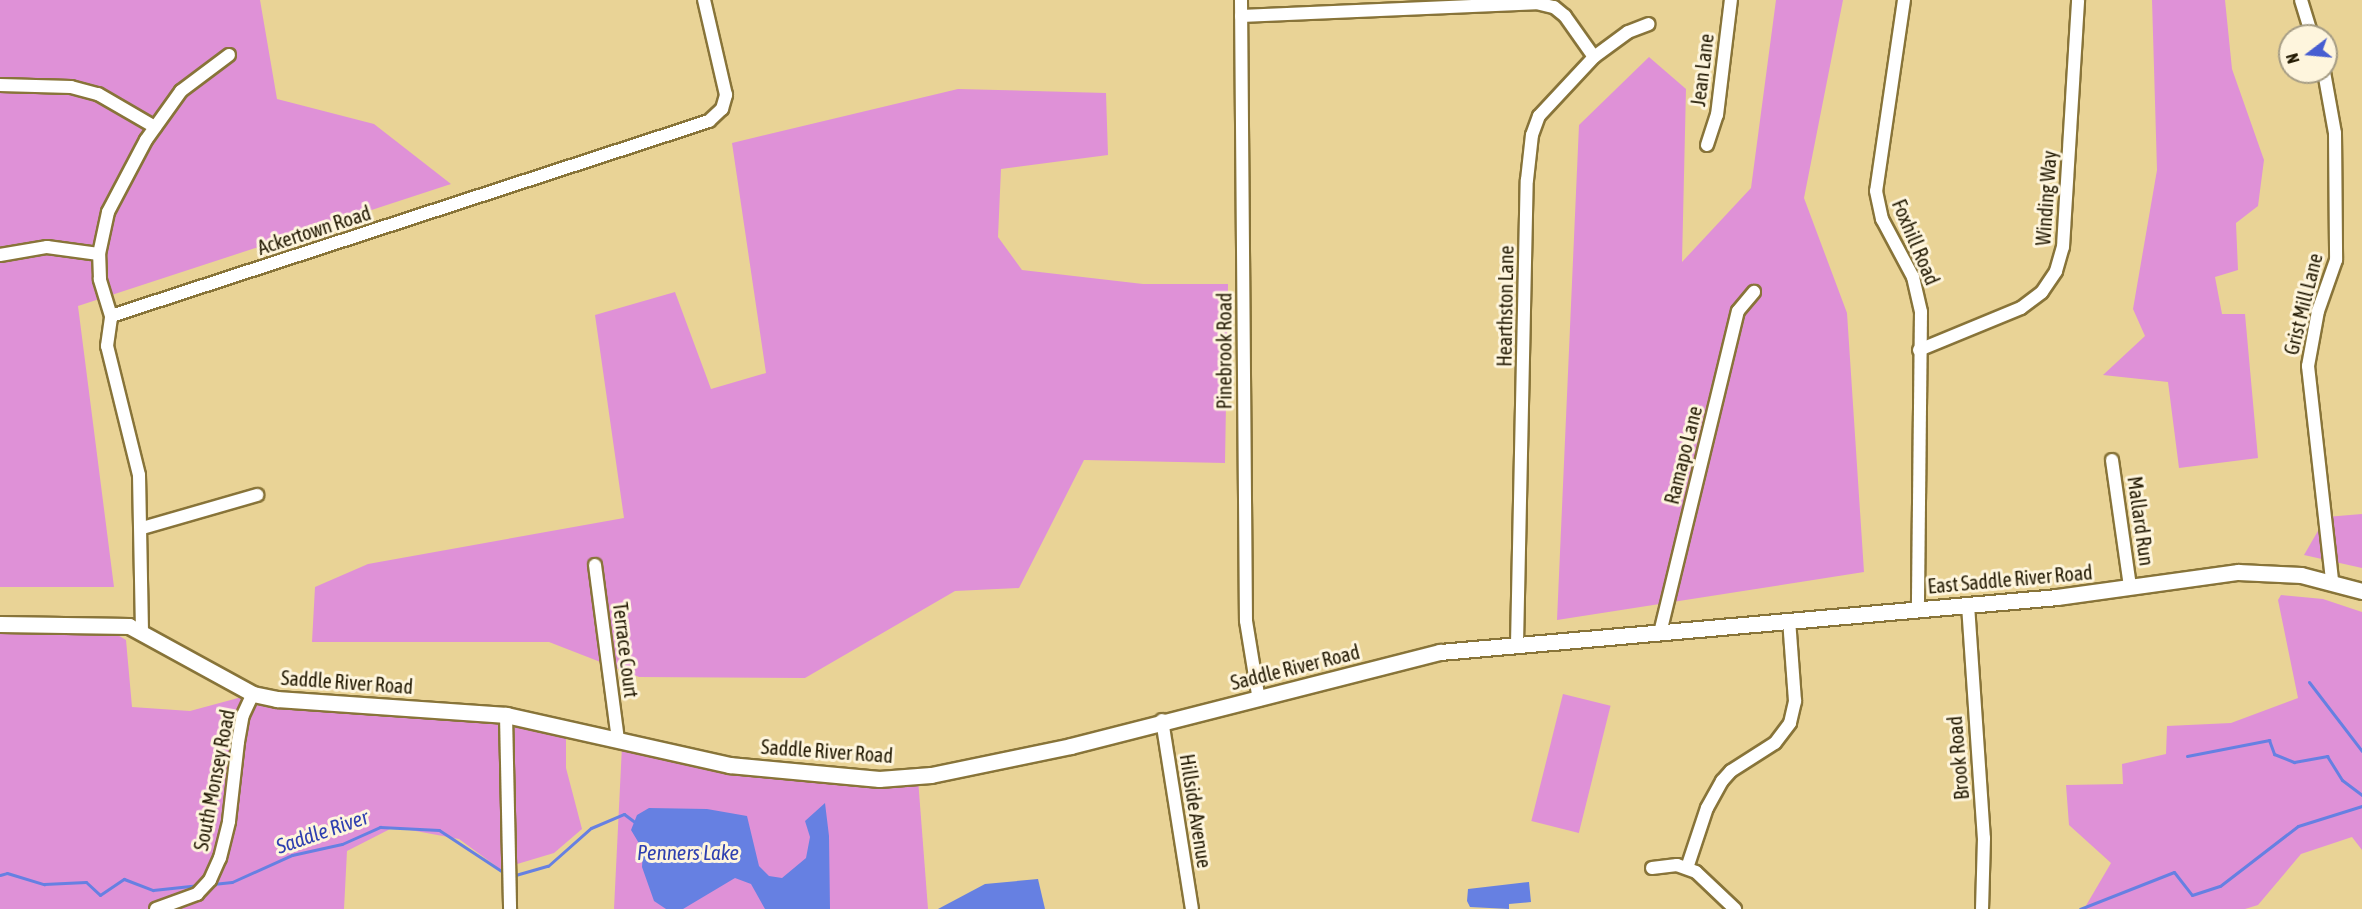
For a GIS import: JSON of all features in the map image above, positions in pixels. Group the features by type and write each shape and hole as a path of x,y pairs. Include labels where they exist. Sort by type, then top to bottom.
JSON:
{"main road":[{"name":"East Saddle River Road","path":"1659,633 1968,605 2238,572 2284,573 2332,581 2362,591"},
{"name":"Saddle River Road","path":"0,624 113,624 142,632 253,694 277,699 506,714 729,765 879,779 931,775 1071,746 1162,720 1258,700 1440,652 1659,633"}],"street":[{"name":"Ackertown Road","path":"111,316 710,121 722,109 726,95 704,0"},
{"name":"Pinebrook Road","path":"1241,0 1246,621 1258,700"},
{"name":"Jean Lane","path":"1707,145 1717,115 1731,0"},
{"name":"Foxhill Road","path":"1904,0 1876,191 1882,219 1906,262 1918,293 1918,609"},
{"name":"Winding Way","path":"1919,350 2021,308 2042,292 2056,271 2063,247 2079,0"},
{"path":"2301,0 2308,24"},
{"path":"1240,16 1536,3 1554,6 1565,16 1594,57"},
{"name":"Hearthston Lane","path":"1517,644 1531,144 1539,116 1594,57 1628,32 1649,24"},
{"path":"142,632 142,528 133,441 107,346 111,316 100,279 99,254 108,212 155,127 181,90 229,56"},
{"name":"Grist Mill Lane","path":"2326,84 2335,133 2336,260 2318,311 2308,366 2332,581"},
{"path":"0,85 71,87 98,94 155,127"},
{"path":"0,255 47,247 99,254"},
{"name":"Ramapo Lane","path":"1659,633 1738,311 1754,292"},
{"name":"Mallard Run","path":"2112,460 2130,587"},
{"path":"142,528 257,495"},
{"name":"Terrace Court","path":"595,565 618,739"},
{"name":"Brook Road","path":"1968,605 1984,837 1982,909"},
{"path":"1687,867 1707,808 1722,781 1731,771 1775,743 1790,723 1795,701 1789,620"},
{"name":"South Monsey Road","path":"156,909 197,894 210,880 220,858 229,821 243,715 253,694"},
{"path":"506,714 510,909"},
{"name":"Hillside Avenue","path":"1162,720 1192,909"},
{"path":"1652,868 1667,865 1687,867 1714,885 1735,909"}],"shaded area":[{"path":"0,0 260,0 277,99 374,124 451,184 78,306 114,587 0,587"},
{"path":"1776,0 1843,0 1804,198 1847,313 1864,572 1557,620 1579,125 1649,57 1686,89 1682,262 1751,188"},
{"path":"2152,0 2225,0 2232,69 2264,160 2258,206 2236,223 2238,270 2215,277 2222,314 2245,314 2258,458 2179,468 2168,382 2103,375 2145,336 2133,309 2157,170"},
{"path":"958,89 1106,93 1108,155 1001,169 998,237 1022,270 1143,284 1228,284 1225,463 1084,460 1019,588 955,591 805,678 639,677 549,642 312,642 315,587 368,564 624,518 595,315 675,292 711,389 766,373 732,143"},
{"path":"2362,514 2362,568 2304,555 2326,517"},
{"path":"2281,595 2323,599 2362,612 2362,850 2352,837 2301,854 2258,905 2245,909 2084,909 2111,863 2069,825 2066,785 2123,784 2122,764 2166,754 2167,726 2231,723 2298,698 2278,600"},
{"path":"97,623 126,640 132,707 190,711 253,694 566,725 566,768 582,829 554,853 500,869 459,839 394,827 347,851 344,909 0,909 0,629"},
{"path":"1563,694 1611,706 1579,833 1531,821"},
{"path":"622,746 918,779 928,909 614,909"}],"water":[{"name":"Penners Lake","path":"825,803 829,836 830,909 765,909 751,884 735,878 683,909 666,909 654,901 642,867 643,850 631,830 637,815 649,808 707,809 747,816 759,866 769,876 782,878 806,858 810,837 805,821"},
{"path":"1038,879 1045,909 938,909 985,884"},
{"path":"1529,882 1531,902 1509,904 1509,909 1470,907 1467,901 1468,889"}],"waterway":[{"path":"2309,682 2362,751"},
{"path":"2187,756 2269,740 2274,754 2294,762 2327,756 2342,780 2362,795"},
{"name":"Saddle River","path":"2080,909 2174,872 2192,895 2220,886 2298,826 2362,806"},
{"name":"Saddle River","path":"512,876 548,866 591,828 624,814 636,823"},
{"name":"Saddle River","path":"213,884 232,882 292,855 342,844 380,827 439,830 506,874"},
{"name":"Saddle River","path":"0,875 7,873 44,884 86,882 100,895 124,879 153,890 200,885"}]}
